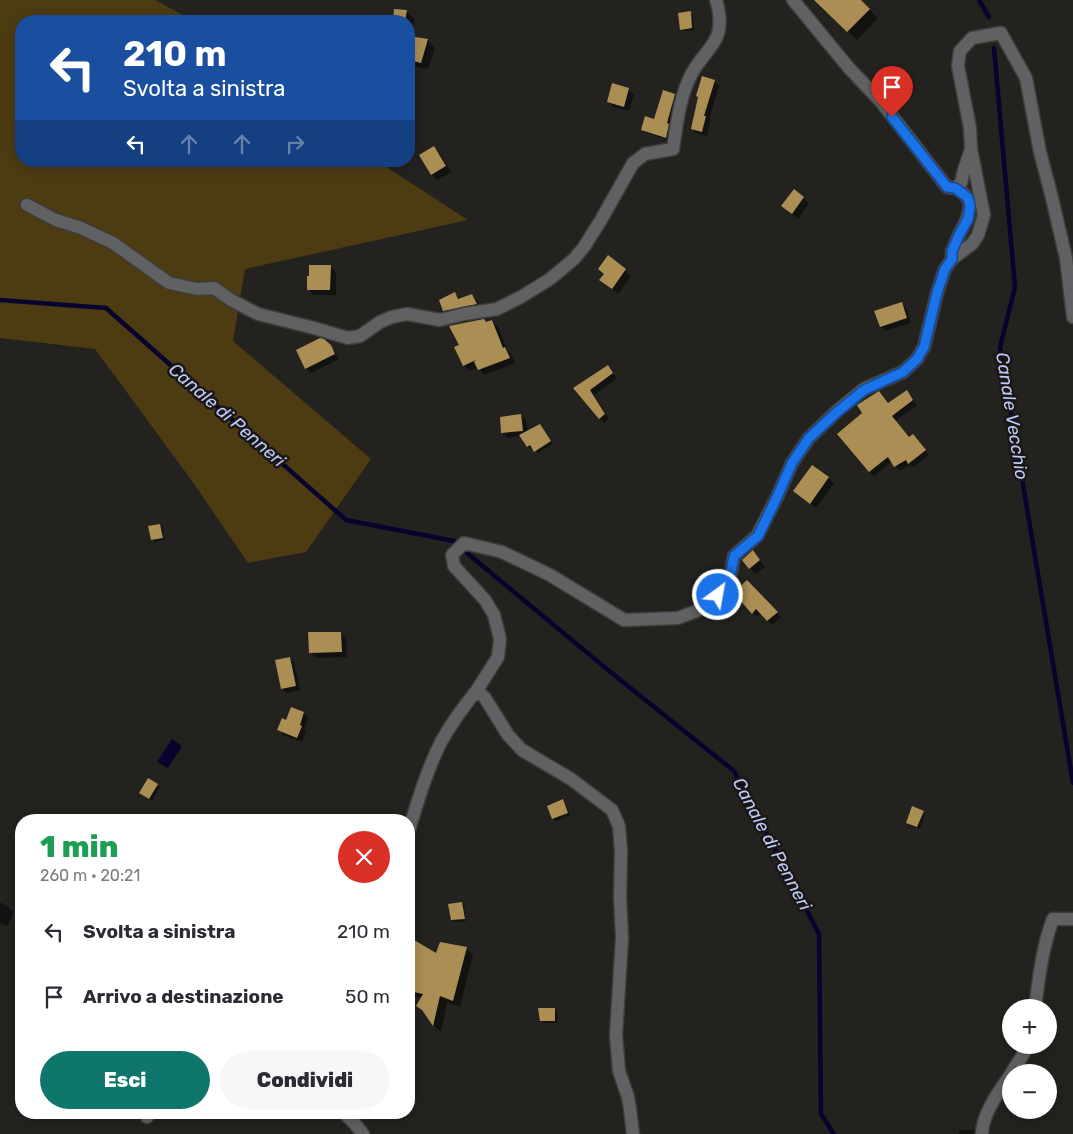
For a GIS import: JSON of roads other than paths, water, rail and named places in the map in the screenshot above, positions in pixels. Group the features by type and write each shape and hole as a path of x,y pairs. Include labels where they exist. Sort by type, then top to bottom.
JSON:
{"street":[{"path":"27,205 56,220 82,228 113,243 169,283 197,289 214,288 231,300 258,314 348,338 360,336 380,322 392,317 407,314 440,320 497,309 550,279 574,259 601,220 633,164 645,154 673,149 682,95 699,61 716,40 720,12 716,0"},
{"path":"794,0 849,68 882,103 947,187 955,188 968,198 970,206 968,219 952,251 952,259"},
{"path":"414,814 424,780 441,742 498,656 500,639 494,615 485,600 454,566 452,556 464,543 502,552 542,571 624,620 678,618 707,607 729,583 734,556 758,536 792,463 809,438 864,390 903,372 917,359 924,347 945,269 952,259 972,244 978,234 984,215 958,66 960,51 972,38 1001,33 1026,78 1040,152 1066,258 1073,317"},
{"path":"955,188 961,183 972,149"},
{"path":"477,690 485,698 508,735 522,750 571,779 612,810 619,826 622,938 616,1035 619,1071 628,1097 632,1134"},
{"path":"1036,999 1046,936 1053,919 1073,919"},
{"path":"982,1134 982,1127 996,1094 1002,1086"},
{"path":"350,1119 363,1134"}],"waterway":[{"name":"Canale Vecchio","path":"979,0 989,17"},
{"name":"Canale Vecchio","path":"994,48 1015,287 1000,347 1073,783"},
{"name":"Canale di Penneri","path":"0,300 106,308 346,520 454,541"},
{"name":"Canale di Penneri","path":"467,553 734,771 819,934 821,1114 834,1134"}]}
